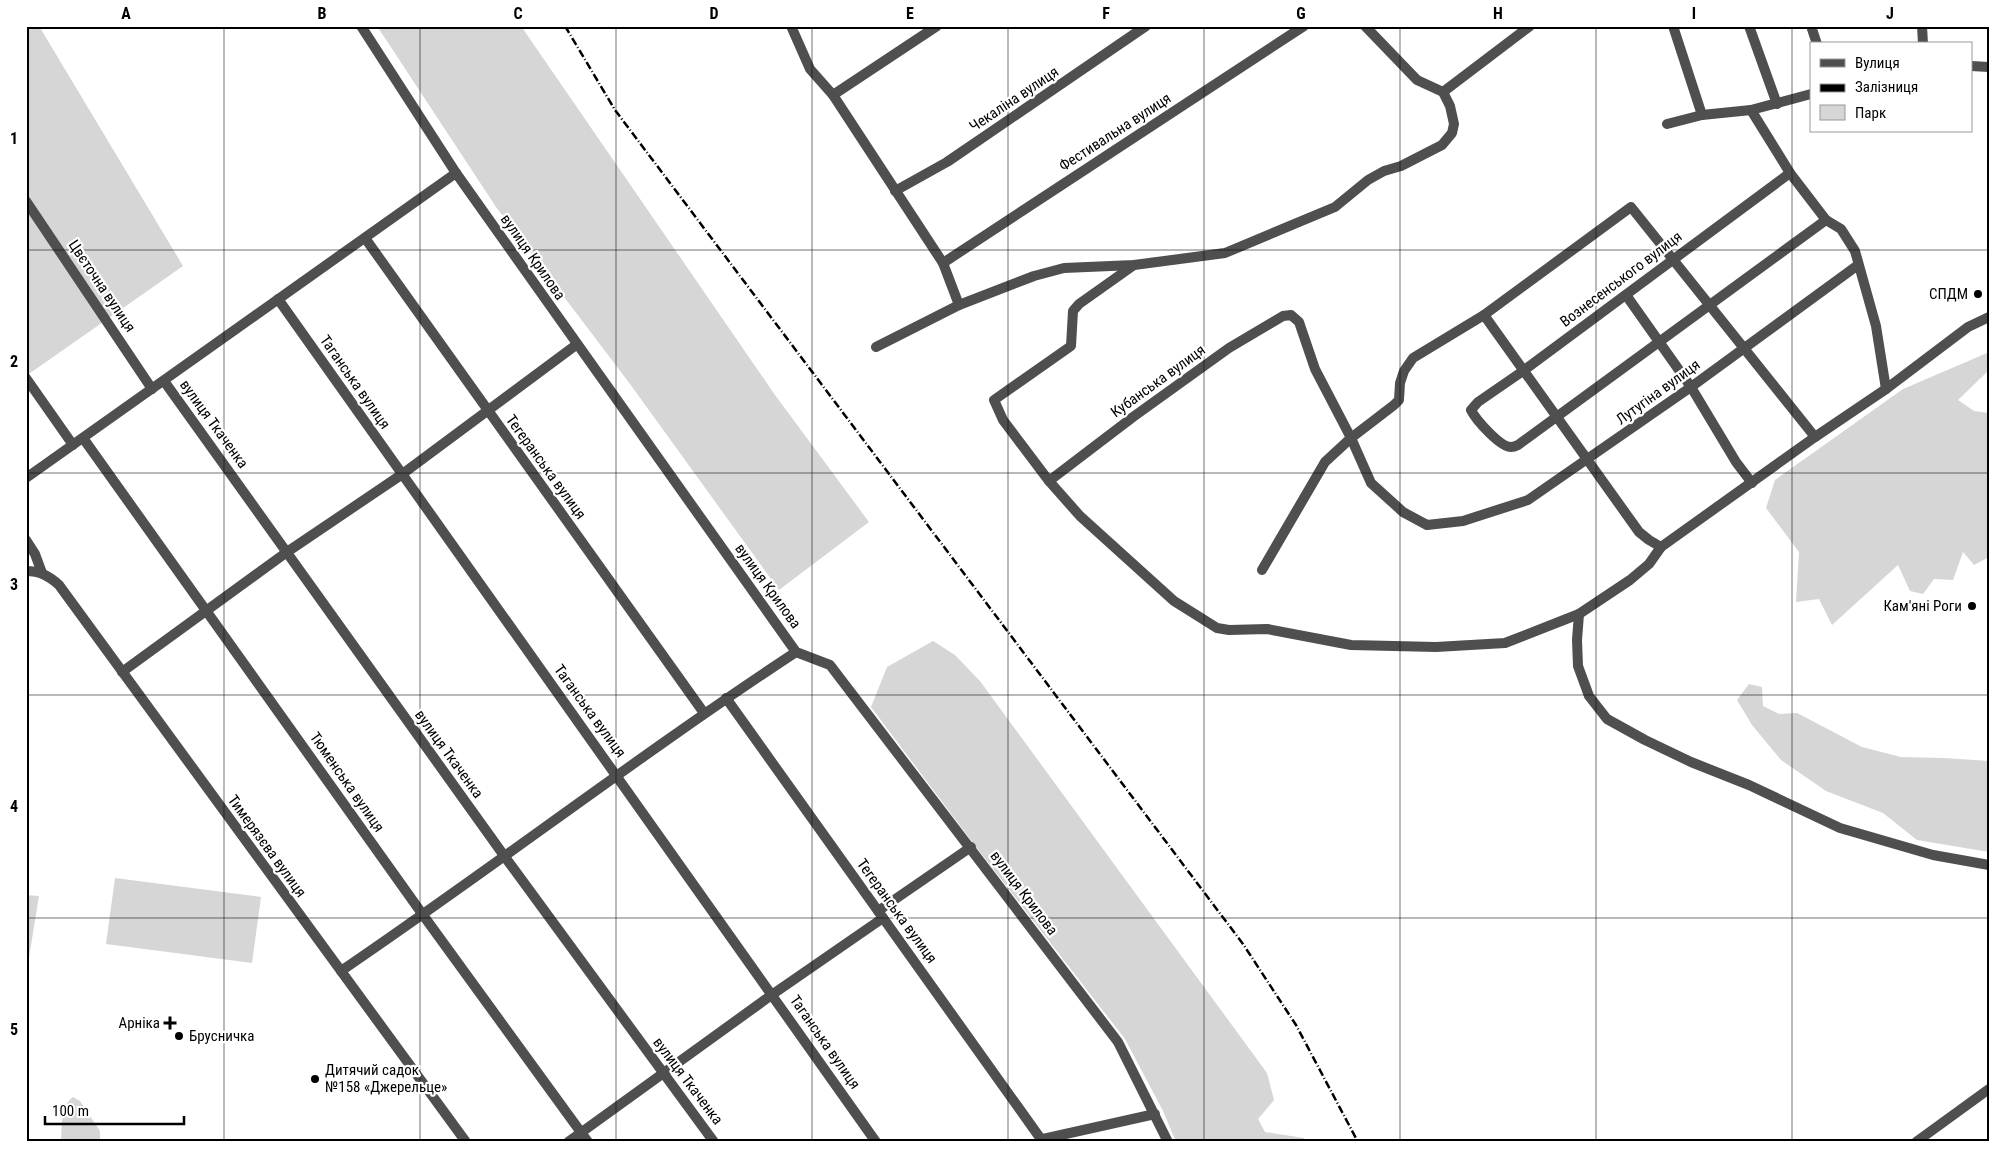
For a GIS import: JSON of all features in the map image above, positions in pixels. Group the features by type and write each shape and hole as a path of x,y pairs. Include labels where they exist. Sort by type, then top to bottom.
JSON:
{"street":[{"name":"вулиця Крилова","path":"361,26 456,173 576,345 796,652 830,665 971,847 1118,1042 1168,1142"},
{"path":"791,26 810,69 834,95 943,263 959,306"},
{"path":"834,95 937,26"},
{"name":"Чекаліна вулиця","path":"895,191 947,162 1146,26"},
{"name":"Фестивальна вулиця","path":"943,263 1304,26"},
{"path":"876,347 959,306 1034,276 1064,268 1134,265 1224,253 1335,207 1368,180 1442,145 1452,134 1454,124 1450,106 1442,92 1417,80 1365,26"},
{"path":"1442,92 1530,26"},
{"path":"1673,26 1702,115"},
{"path":"1749,26 1777,104"},
{"path":"1811,26 1816,42"},
{"path":"1922,26 1923,42"},
{"path":"1972,66 1989,67"},
{"path":"1667,124 1702,115 1751,110 1810,94"},
{"path":"1751,110 1790,173 1826,220 1841,230 1855,251 1876,326 1886,389"},
{"path":"26,478 456,173"},
{"name":"Вознесенського вулиця","path":"1557,418 1518,445 1511,447 1502,444 1475,418 1471,410 1478,402 1523,371 1790,173"},
{"name":"Цвєточна вулиця","path":"26,201 152,389"},
{"path":"1262,570 1325,462 1351,438 1394,406 1398,400 1404,371 1413,358 1484,315 1630,206 1815,437"},
{"path":"1557,418 1826,220"},
{"name":"Тегеранська вулиця","path":"364,238 704,713"},
{"path":"1134,265 1079,304 1073,311 1071,346 994,400 1003,420 1049,481 1080,516 1174,601 1217,628 1229,630 1267,628 1351,645 1436,647 1505,643 1579,614 1630,580 1649,564 1661,547 1815,437 1886,389 1968,327 1989,317"},
{"name":"Лутугіна вулиця","path":"1291,315 1299,322 1315,369 1351,438 1371,483 1403,512 1427,526 1463,521 1528,500 1587,461 1691,387 1858,265"},
{"path":"1626,295 1691,387 1736,462 1752,483"},
{"name":"Таганська вулиця","path":"278,299 401,475 773,994 876,1142"},
{"name":"Кубанська вулиця","path":"1049,481 1133,417 1229,348 1283,316 1291,315"},
{"path":"1484,315 1639,532 1661,547"},
{"path":"122,672 206,609 401,475 576,345"},
{"path":"26,378 73,445"},
{"name":"вулиця Ткаченка","path":"164,381 505,857 714,1142"},
{"name":"Тюменська вулиця","path":"83,438 423,916 588,1142"},
{"path":"26,540 35,554 42,573 26,571"},
{"name":"Тимерязєва вулиця","path":"42,573 59,585 466,1142"},
{"path":"1579,614 1578,666 1589,696 1607,718 1645,740 1691,762 1749,785 1840,828 1933,856 1989,865"},
{"path":"341,971 423,916 704,713 796,652"},
{"name":"Тегеранська вулиця","path":"726,698 1042,1141"},
{"path":"568,1142 773,994 971,847"},
{"path":"1916,1142 1989,1089"},
{"path":"1042,1141 1155,1114"}],"green space":[{"path":"26,26 39,26 183,266 26,376"},
{"path":"377,26 521,26 775,395 869,522 779,590 630,384 496,207"},
{"path":"1989,353 1989,370 1958,400 1974,411 1989,413 1989,557 1974,565 1963,552 1953,580 1934,579 1923,594 1910,591 1898,565 1832,625 1819,599 1796,602 1799,552 1766,508 1775,480 1903,389"},
{"path":"933,641 955,655 980,681 1267,1073 1274,1100 1258,1119 1265,1132 1304,1138 1306,1142 1176,1142 1163,1111 1125,1039 976,847 871,707 887,667"},
{"path":"1749,684 1762,687 1763,706 1779,714 1797,713 1862,747 1901,757 1989,761 1989,852 1917,840 1883,813 1826,791 1781,760 1752,725 1737,700"},
{"path":"115,878 261,897 252,963 106,944"},
{"path":"26,895 39,896 26,976"},
{"path":"73,1097 80,1101 100,1131 100,1142 61,1142 64,1111"}],"railway":[{"path":"565,26 615,110 1243,944 1296,1025 1358,1142"}],"place":[{"name":"СПДМ","path":"1978,294"},
{"name":"Кам'яні Роги","path":"1972,606"},
{"name":"Арніка","path":"170,1023"},
{"name":"Брусничка","path":"179,1036"},
{"name":"Дитячий садок №158 «Джерельце»","path":"315,1079"}]}
